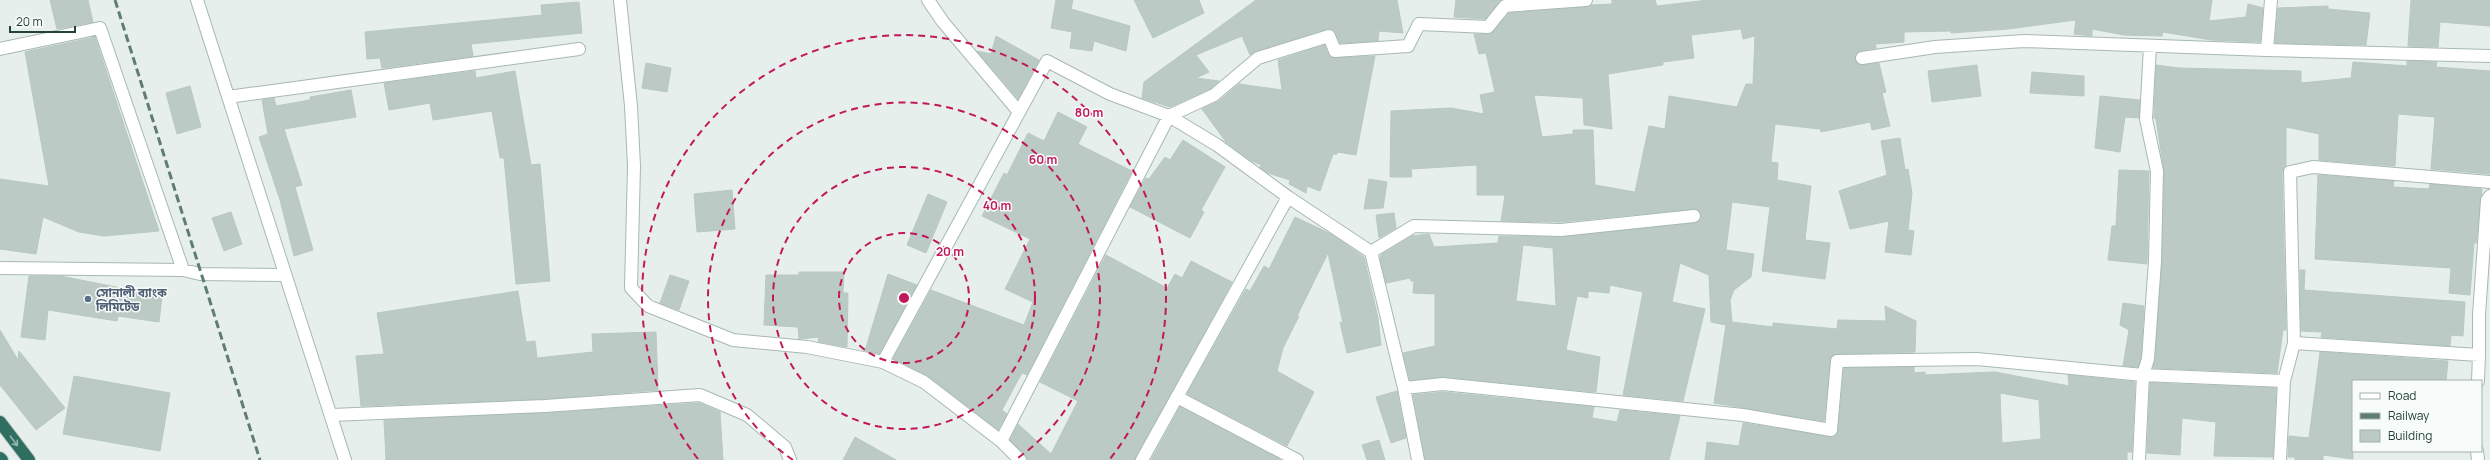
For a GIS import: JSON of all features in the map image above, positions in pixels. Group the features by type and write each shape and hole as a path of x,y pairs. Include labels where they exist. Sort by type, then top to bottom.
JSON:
{"highway":[{"path":"0,422 29,460"}],"street":[{"path":"197,0 285,275 332,415 345,460"},
{"path":"620,0 631,106 634,166 631,288 648,306 733,340 807,347 883,362 924,382 1001,441 1020,460"},
{"path":"928,0 943,22 1020,112"},
{"path":"1001,441 1169,116 1214,95 1258,58 1329,36 1335,51 1408,46 1419,24 1488,27 1504,6 1586,0"},
{"path":"2267,50 2271,0"},
{"path":"0,49 100,28 183,270"},
{"path":"1862,58 1935,47 2024,41 2490,56"},
{"path":"2139,460 2142,375 2148,359 2154,268 2157,171 2146,119 2150,46"},
{"path":"228,97 579,49"},
{"path":"883,362 1047,61 1110,94 1169,116 1217,145 1288,197 1371,252 1404,388 1418,460"},
{"path":"2280,460 2284,382 2294,343 2290,172 2313,167 2490,182"},
{"path":"2478,380 2479,355 2485,315 2486,200 2490,196"},
{"path":"1142,460 1288,197"},
{"path":"1371,252 1414,226 1560,230 1694,216"},
{"path":"0,268 183,270 200,274 285,275"},
{"path":"2294,343 2479,355"},
{"path":"1404,388 1443,384 1743,415 1831,430 1837,361 1977,359 2142,375 2284,382"},
{"path":"332,415 545,406 700,395 747,415 785,447 790,460"},
{"path":"1176,397 1298,460"}],"building":[{"path":"50,0 88,0 93,22 57,29"},
{"path":"1056,0 1073,0 1071,9 1130,26 1126,51 1094,41 1092,51 1070,48 1072,32 1051,28"},
{"path":"1134,0 1199,0 1204,13 1153,38"},
{"path":"1256,0 1397,0 1403,33 1379,31 1378,41 1340,43 1334,30 1327,29 1256,51 1250,55 1242,36 1196,55 1209,72 1196,78 1219,81 1210,89 1170,107 1142,98 1144,82"},
{"path":"1456,0 1501,0 1485,19 1454,17"},
{"path":"1612,0 1655,0 1657,6 1708,0 2212,0 2209,21 2246,17 2248,4 2263,8 2260,42 2211,40 2163,32 2162,36 2124,35 2092,29 2092,36 2074,34 2076,20 2008,29 1951,33 1951,31 1904,32 1904,42 1875,44 1876,48 1861,51 1855,56 1856,62 1860,65 1879,63 1886,92 1882,93 1890,126 1872,130 1870,122 1821,132 1819,126 1819,129 1775,124 1771,162 1778,163 1777,180 1811,186 1805,240 1830,243 1825,279 1762,271 1770,207 1732,202 1726,250 1754,254 1751,277 1734,290 1730,300 1732,322 1773,327 1773,323 1837,329 1838,320 1886,321 1885,306 1916,321 1915,352 1837,354 1831,357 1824,421 1714,403 1726,325 1711,322 1709,275 1680,263 1672,302 1705,309 1683,401 1623,395 1643,292 1610,285 1609,293 1588,291 1588,298 1577,296 1566,350 1600,357 1596,392 1444,377 1410,380 1403,353 1435,346 1435,294 1413,293 1414,281 1411,281 1410,278 1386,283 1380,259 1381,255 1412,236 1429,234 1434,247 1498,243 1499,236 1562,237 1695,223 1701,219 1700,212 1693,209 1561,222 1501,221 1505,195 1477,195 1477,165 1411,169 1412,177 1390,177 1391,111 1451,108 1484,114 1480,95 1495,92 1486,53 1479,54 1474,34 1491,34 1509,13 1612,4","holes":["1741,29 1743,39 1755,36 1753,84 1746,84 1737,107 1669,96 1665,129 1649,126 1635,192 1595,185 1593,130 1573,130 1573,134 1542,137 1534,95 1583,98 1584,125 1612,129 1608,74 1663,65 1663,62 1694,58 1691,35","1523,245 1553,248 1556,306 1516,301"]},
{"path":"2411,0 2490,0 2490,26 2440,22 2438,47 2408,46"},
{"path":"579,2 582,33 471,44 473,56 382,68 380,58 367,59 365,32 542,15 541,5"},
{"path":"2328,6 2328,9 2370,13 2366,45 2275,43 2278,8"},
{"path":"996,36 1039,60 1018,99 977,51 991,54"},
{"path":"95,37 159,231 104,236 79,232 43,217 36,254 0,249 0,179 49,186 25,52"},
{"path":"1325,45 1328,54 1335,58 1375,56 1356,155 1337,152 1337,154 1333,154 1320,191 1307,186 1306,193 1289,184 1290,180 1268,173 1260,168 1261,165 1250,160 1226,142 1202,109 1219,101 1239,84 1282,90 1278,60"},
{"path":"2407,61 2437,62 2436,67 2490,71 2490,174 2431,169 2435,117 2398,114 2395,166 2319,160 2319,134 2286,127 2286,166 2282,172 2286,330 2283,330 2277,373 2153,368 2162,261 2164,171 2156,119 2154,118 2156,65 2179,68 2301,71 2301,83 2351,78 2353,62 2407,66"},
{"path":"646,63 671,68 667,92 642,88"},
{"path":"1977,65 1981,96 1932,102 1928,71"},
{"path":"475,71 476,78 515,71 531,165 540,164 550,281 516,284 504,158 500,158 492,111 433,120 430,103 389,110 384,83"},
{"path":"2032,72 2084,76 2084,96 2030,93"},
{"path":"190,86 201,127 177,134 166,93"},
{"path":"351,90 356,117 284,129 302,185 295,187 313,250 294,256 280,200 259,137 268,134 262,100 274,98 276,106 310,100 310,97"},
{"path":"2100,96 2140,100 2139,118 2125,117 2120,152 2095,148"},
{"path":"1058,112 1087,127 1078,144 1132,171 1027,375 1022,373 1002,410 1007,414 998,430 928,376 893,359 931,290 1024,325 1033,302 1005,289 1030,239 982,216 1004,173 1007,175 1028,133 1044,141"},
{"path":"1900,138 1905,170 1908,169 1912,193 1908,230 1914,231 1911,255 1885,252 1889,221 1850,229 1839,191 1887,175 1881,141"},
{"path":"1183,140 1225,167 1201,210 1204,212 1190,238 1130,207 1146,178 1149,179 1165,157 1170,160"},
{"path":"2119,170 2149,171 2147,264 2108,260 2112,226 2116,226"},
{"path":"2318,175 2394,181 2393,187 2429,189 2430,184 2482,189 2476,243 2474,243 2470,295 2449,293 2451,268 2315,259"},
{"path":"1369,179 1387,182 1383,208 1364,209"},
{"path":"732,190 735,229 697,232 694,194"},
{"path":"928,194 947,202 926,253 907,245"},
{"path":"231,212 242,244 224,251 212,218"},
{"path":"1394,213 1396,228 1379,238 1376,215"},
{"path":"1295,217 1331,234 1364,257 1378,318 1381,345 1347,353 1340,322 1343,323 1328,253 1283,348 1277,371 1314,392 1287,446 1187,394 1246,289 1250,291 1264,266 1269,269"},
{"path":"1106,255 1167,288 1175,274 1182,278 1191,261 1232,282 1135,460 1027,460 1025,455 1010,440 1018,424 1051,454 1078,401 1040,382"},
{"path":"2300,270 2305,270 2304,290 2465,302 2463,336 2451,335 2450,346 2321,337 2322,332 2301,331"},
{"path":"799,272 844,272 843,293 848,293 847,347 818,342 819,337 799,339 798,327 764,325 766,275 799,275"},
{"path":"888,274 917,285 879,354 865,351"},
{"path":"670,275 689,281 679,310 660,303"},
{"path":"29,276 60,276 162,296 159,322 118,316 117,321 48,310 45,340 21,337"},
{"path":"518,291 526,342 535,341 537,358 593,352 592,334 656,332 658,390 545,399 361,406 356,356 384,354 377,313"},
{"path":"2123,303 2144,306 2141,358 2138,367 2123,366 2129,330 2120,325"},
{"path":"0,330 18,360 19,351 65,408 36,430 0,385"},
{"path":"2320,352 2448,361 2446,380 2352,380 2353,459 2323,455 2323,460 2295,460 2295,457 2288,457 2289,436 2309,438"},
{"path":"1914,367 1914,373 1925,372 1925,375 1995,372 2069,386 2068,375 2135,382 2132,452 2127,452 2127,460 1705,460 1707,442 1739,446 1743,423 1834,437 1838,431 1844,368","holes":["2000,393 2039,400 2041,439 2002,443"]},
{"path":"74,376 170,393 160,451 63,434"},
{"path":"2150,383 2276,388 2273,457 2214,456 2216,422 2182,418 2180,455 2147,453"},
{"path":"1397,391 1406,438 1391,443 1376,397"},
{"path":"1443,392 1594,407 1592,418 1617,422 1620,410 1680,416 1669,460 1425,460 1413,395"},
{"path":"699,403 720,412 723,460 386,460 384,420 546,413"},
{"path":"1180,407 1280,459 1280,460 1151,460"},
{"path":"855,437 896,460 843,460"},
{"path":"1379,440 1385,460 1367,460 1362,445"}],"railway":[{"path":"115,0 260,460"}],"place":[{"name":"সোনালী ব্যাংক লিমিটেড","path":"88,299"}]}
